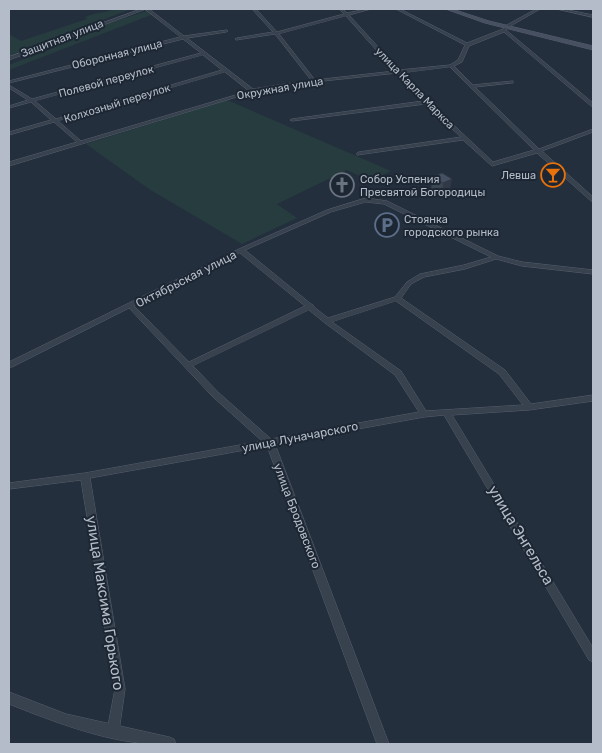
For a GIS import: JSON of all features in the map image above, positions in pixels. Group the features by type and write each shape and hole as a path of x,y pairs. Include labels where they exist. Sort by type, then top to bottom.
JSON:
{"main road":[{"path":"448,9 505,29 593,48"}],"street":[{"path":"146,9 252,91"},
{"name":"Защитная улица","path":"9,59 146,9"},
{"path":"254,9 276,33 314,81"},
{"name":"улица Карла Маркса","path":"341,9 426,102 492,164 538,151"},
{"path":"237,40 276,33 369,9"},
{"path":"398,9 467,45"},
{"path":"538,9 505,29 467,45 460,61 451,66 538,151 593,200"},
{"path":"559,9 593,16"},
{"path":"505,29 593,105"},
{"name":"Оборонная улица","path":"9,82 184,37 226,31"},
{"name":"Полевой переулок","path":"9,107 202,54"},
{"name":"Окружная улица","path":"9,164 252,91 314,81 451,66"},
{"name":"Колхозный переулок","path":"9,134 225,71"},
{"path":"472,86 512,82"},
{"path":"9,86 32,101 80,142"},
{"path":"292,120 426,102"},
{"path":"538,151 593,130"},
{"path":"358,154 465,138"},
{"name":"Октябрьская улица","path":"9,366 241,250 329,212 366,200 385,202 496,257"},
{"path":"241,250 328,321 398,374 424,414"},
{"path":"328,321 397,298 409,283 422,275 465,267 496,257 522,264 593,272"},
{"path":"397,298 502,372 529,407"},
{"name":"улица Бродовского","path":"132,306 216,395 270,443 383,744"},
{"path":"189,365 311,306"},
{"name":"улица Луначарского","path":"9,486 85,476 424,414 447,414 529,407 593,398"},
{"name":"улица Энгельса","path":"447,414 593,657"},
{"name":"улица Максима Горького","path":"85,476 120,689 114,731"},
{"path":"9,698 66,720 169,744"}],"green space":[{"path":"115,9 131,9 9,56 9,34 21,41 87,19 85,17 89,15"},
{"path":"147,11 151,15 9,70 9,65 48,50 62,42 103,27 106,24"},
{"path":"227,100 391,171 370,181 347,170 277,204 297,218 242,244 149,189 86,144"}],"building":[{"path":"442,173 452,179 443,183 433,177"}],"place":[{"name":"Левша","path":"553,175"},
{"name":"Собор Успения Пресвятой Богородицы","path":"342,185"},
{"name":"Cтоянка городского рынка","path":"387,225"}]}
